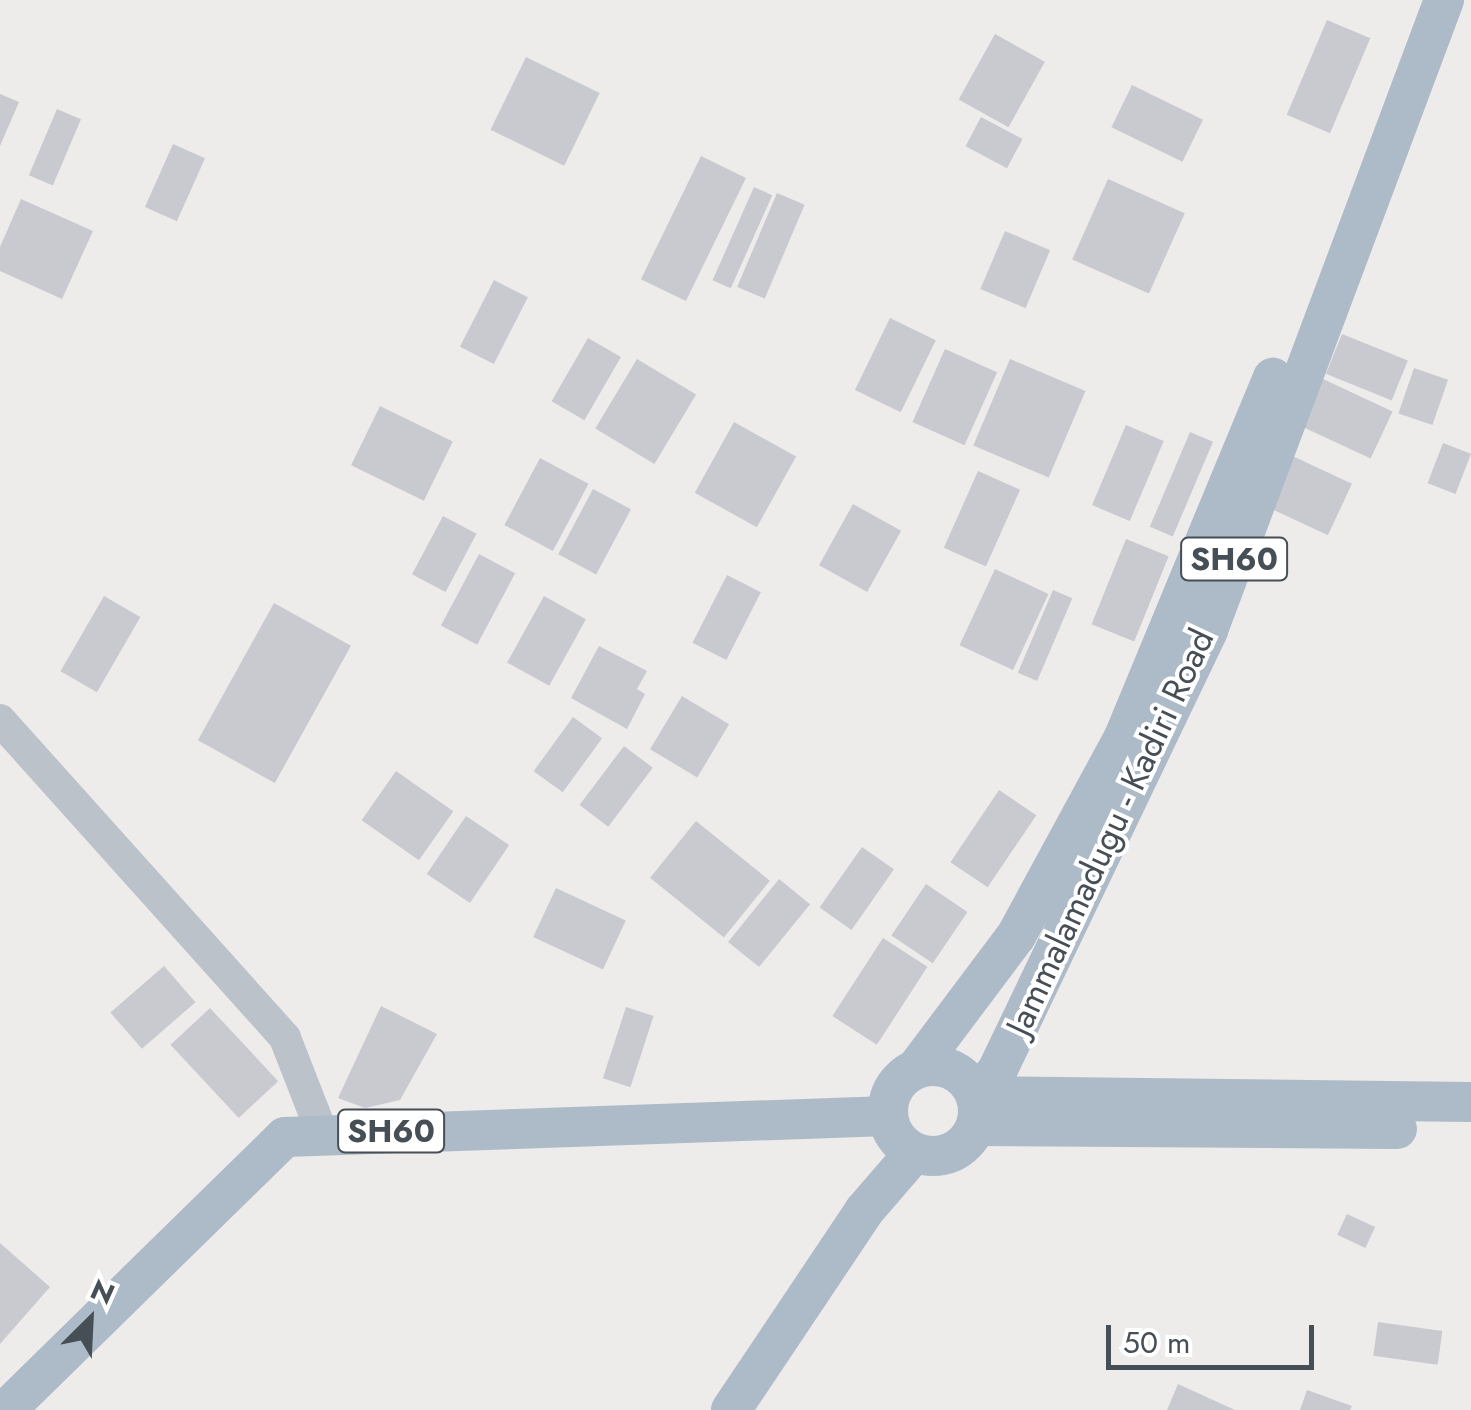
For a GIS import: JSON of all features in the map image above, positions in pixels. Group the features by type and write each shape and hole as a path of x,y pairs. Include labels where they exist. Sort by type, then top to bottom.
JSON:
{"main road":[{"name":"Jammalamadugu - Kadiri Road","path":"888,1116 894,1087 916,1069 1016,936 1124,737 1267,392 1417,0"},
{"name":"Jammalamadugu - Kadiri Road","path":"914,1152 945,1155 969,1139 976,1111 1208,630 1444,0"},
{"path":"916,1069 945,1068 976,1111"},
{"path":"976,1111 1471,1102"},
{"path":"976,1111 1471,1130"},
{"path":"731,1410 864,1211 914,1152 901,1144 888,1116"},
{"name":"SH60","path":"6,1410 286,1136 888,1116"}],"street":[{"path":"0,720 285,1038 322,1133"}],"building":[{"path":"1327,20 1370,38 1330,133 1287,115"},
{"path":"995,34 1045,62 1008,127 959,100"},
{"path":"526,57 600,93 564,166 490,130"},
{"path":"1132,85 1203,120 1182,162 1111,127"},
{"path":"0,94 19,102 0,146"},
{"path":"57,109 81,119 53,185 29,175"},
{"path":"981,117 1022,139 1007,168 966,146"},
{"path":"173,144 205,158 177,221 145,207"},
{"path":"701,156 746,178 686,301 641,279"},
{"path":"1108,179 1185,213 1149,294 1072,259"},
{"path":"754,187 772,195 731,288 713,280"},
{"path":"777,193 805,205 765,299 737,287"},
{"path":"21,199 93,231 62,299 0,271 0,247"},
{"path":"1005,231 1050,250 1025,308 980,289"},
{"path":"494,280 528,297 494,364 460,347"},
{"path":"890,318 936,340 901,412 855,390"},
{"path":"1342,334 1408,361 1392,400 1326,374"},
{"path":"588,338 621,357 584,420 552,401"},
{"path":"945,349 997,372 965,445 912,422"},
{"path":"637,359 696,395 654,464 595,428"},
{"path":"1010,359 1085,391 1049,478 973,446"},
{"path":"1414,368 1448,380 1432,425 1398,413"},
{"path":"1321,378 1393,411 1371,459 1299,425"},
{"path":"380,406 453,442 424,501 351,465"},
{"path":"734,422 796,456 757,527 695,493"},
{"path":"1126,425 1164,441 1130,521 1092,505"},
{"path":"1190,432 1213,442 1173,537 1150,527"},
{"path":"1443,443 1471,454 1456,494 1428,483"},
{"path":"1284,452 1352,484 1328,535 1260,504"},
{"path":"540,458 589,484 553,551 504,525"},
{"path":"978,471 1020,490 986,566 944,548"},
{"path":"593,489 631,509 596,575 558,554"},
{"path":"853,504 901,531 867,592 819,565"},
{"path":"443,516 477,534 446,592 412,574"},
{"path":"1126,539 1169,556 1134,642 1092,624"},
{"path":"479,554 515,573 477,645 441,626"},
{"path":"995,569 1048,594 1013,670 960,645"},
{"path":"727,575 761,592 726,660 692,643"},
{"path":"1053,590 1072,598 1037,681 1018,673"},
{"path":"104,596 140,617 97,692 60,671"},
{"path":"544,596 586,619 549,686 507,662"},
{"path":"274,603 351,646 275,783 198,740"},
{"path":"599,646 647,671 637,689 645,694 627,729 571,698"},
{"path":"682,696 729,724 697,777 650,749"},
{"path":"573,717 602,738 563,792 534,771"},
{"path":"624,746 653,768 608,827 579,805"},
{"path":"396,771 453,811 419,860 362,820"},
{"path":"999,790 1036,815 988,887 950,862"},
{"path":"466,816 509,845 470,903 427,874"},
{"path":"696,821 770,881 724,938 650,878"},
{"path":"862,847 894,869 852,930 820,908"},
{"path":"779,879 810,904 759,967 728,942"},
{"path":"926,884 967,912 933,963 891,935"},
{"path":"556,888 626,921 603,969 533,937"},
{"path":"883,938 927,967 877,1045 832,1016"},
{"path":"164,966 195,1002 142,1049 110,1013"},
{"path":"381,1006 437,1034 400,1100 365,1108 338,1098"},
{"path":"626,1007 654,1016 630,1087 603,1078"},
{"path":"210,1008 278,1081 239,1118 171,1045"},
{"path":"1347,1214 1375,1227 1365,1248 1337,1235"},
{"path":"0,1243 50,1287 0,1344"},
{"path":"1378,1322 1442,1331 1438,1365 1373,1356"},
{"path":"1178,1384 1235,1410 1167,1410"},
{"path":"1307,1390 1352,1406 1350,1410 1300,1410"}]}
